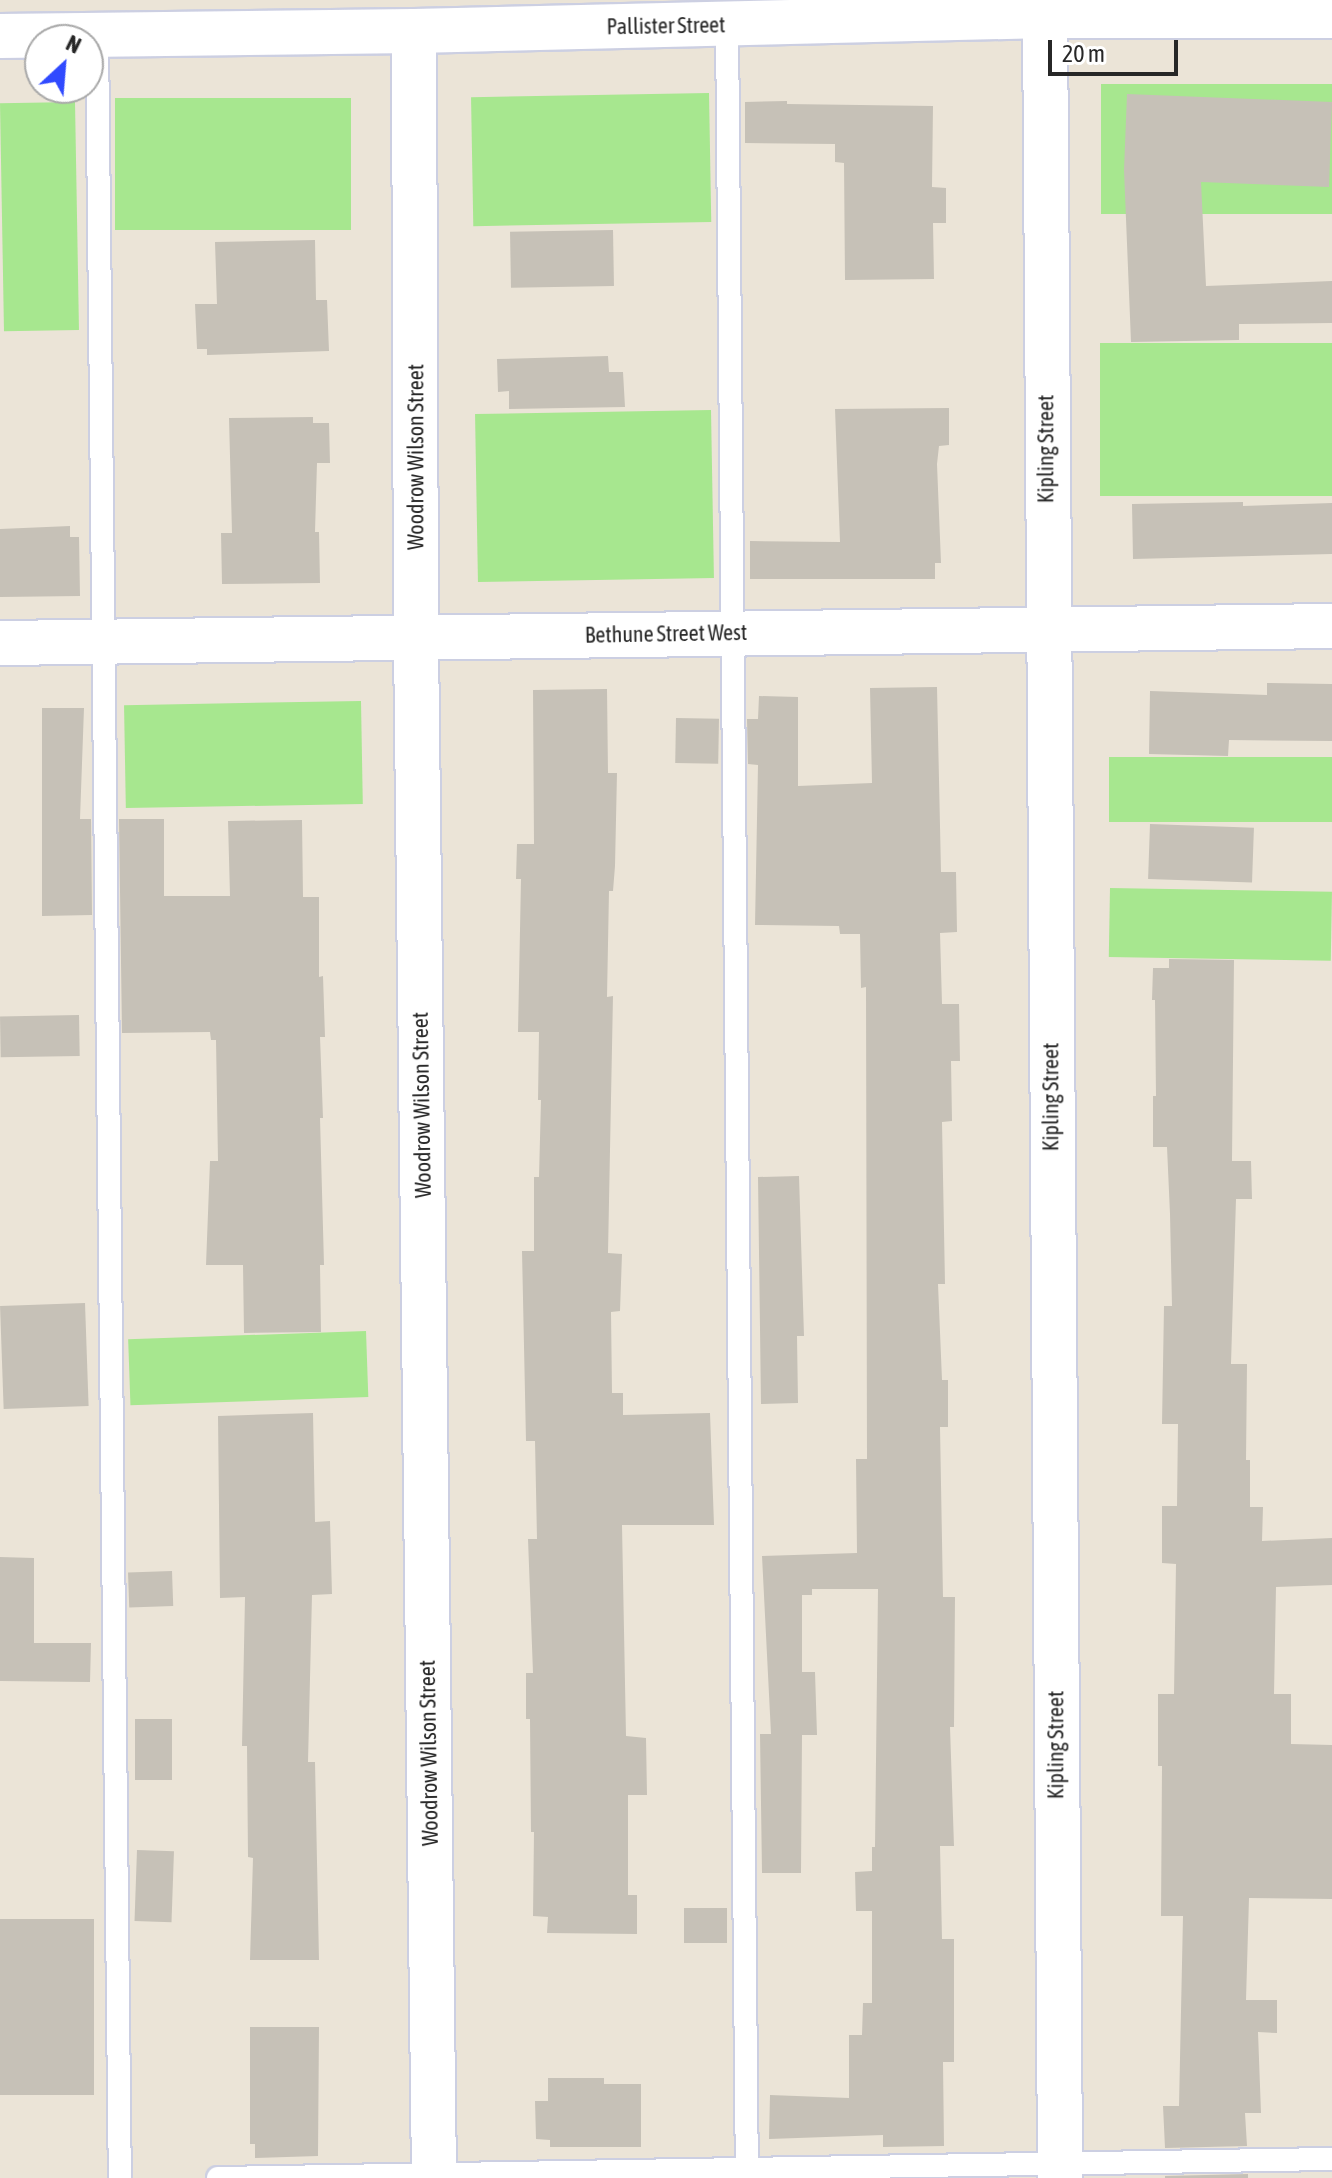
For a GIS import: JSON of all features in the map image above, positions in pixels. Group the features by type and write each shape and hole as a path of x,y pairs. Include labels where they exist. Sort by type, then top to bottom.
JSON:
{"street":[{"name":"Pallister Street","path":"104,34 414,31 1045,16 1332,16"},
{"name":"Kipling Street","path":"1045,16 1060,2171"},
{"name":"Woodrow Wilson Street","path":"414,31 416,640 434,2177"},
{"name":"Pallister Street","path":"0,36 24,36"},
{"name":"Bethune Street West","path":"0,643 1332,626"}],"lane":[{"path":"727,24 747,2169"},
{"path":"98,104 120,2178"},
{"path":"218,2178 434,2177 747,2169 1060,2171 1332,2159"}],"green space":[{"path":"1101,84 1332,84 1332,214 1101,214"},
{"path":"709,93 711,222 473,226 471,97"},
{"path":"115,98 351,98 351,230 115,230"},
{"path":"0,103 75,104 79,330 4,331"},
{"path":"1100,343 1332,343 1332,496 1100,496"},
{"path":"711,410 714,578 478,582 475,414"},
{"path":"361,701 363,804 126,808 124,705"},
{"path":"1109,757 1332,757 1332,822 1109,822"},
{"path":"1110,888 1332,892 1331,961 1109,957"},
{"path":"366,1331 368,1397 130,1405 128,1339"}],"building":[{"path":"1127,94 1332,102 1329,187 1201,182 1206,286 1332,281 1332,323 1239,324 1239,340 1131,342 1124,170"},
{"path":"787,101 787,104 933,106 932,187 946,188 946,223 933,223 934,279 845,280 844,163 835,162 835,144 745,143 745,102"},
{"path":"613,230 614,286 511,288 510,232"},
{"path":"315,240 316,300 327,300 329,351 207,355 207,349 197,349 195,304 217,304 215,242"},
{"path":"608,356 609,372 623,372 625,407 509,409 509,391 498,392 497,359"},
{"path":"949,408 949,445 939,446 937,464 941,563 935,563 935,579 750,579 750,541 840,542 835,409"},
{"path":"313,417 313,423 329,423 330,463 317,463 315,532 319,532 320,583 222,584 221,533 232,533 229,418"},
{"path":"1243,502 1243,506 1332,503 1332,554 1133,559 1132,504"},
{"path":"70,526 70,537 79,537 80,596 0,597 0,529"},
{"path":"1267,683 1332,684 1332,741 1229,740 1228,756 1149,754 1150,691 1267,695"},
{"path":"937,687 941,872 956,872 957,932 940,933 942,1004 959,1004 960,1061 951,1061 952,1121 942,1122 945,1284 938,1284 942,1380 948,1380 948,1427 940,1427 943,1597 955,1597 954,1727 950,1727 954,1846 940,1846 942,1939 954,1939 954,2062 943,2062 944,2146 883,2147 883,2135 769,2139 770,2095 849,2098 849,2035 862,2035 863,2003 872,2003 872,1911 856,1911 855,1872 872,1871 872,1847 875,1847 878,1589 812,1589 812,1595 802,1595 802,1672 815,1672 817,1735 802,1735 801,1873 762,1873 760,1734 771,1734 762,1556 857,1553 856,1459 867,1459 866,987 861,988 860,934 840,934 839,926 755,925 758,765 748,764 747,719 758,719 759,696 798,697 798,786 872,783 870,688"},
{"path":"607,689 608,773 617,773 615,866 613,891 609,891 607,997 613,996 608,1253 622,1254 620,1311 611,1312 612,1393 623,1393 623,1415 710,1413 714,1525 622,1525 626,1736 646,1738 647,1795 628,1795 628,1895 637,1895 637,1934 547,1933 548,1917 533,1916 534,1832 531,1832 530,1719 526,1719 526,1673 533,1673 528,1539 537,1539 535,1441 526,1441 522,1251 534,1251 534,1177 539,1177 541,1100 538,1100 539,1032 518,1032 521,879 516,879 517,844 534,844 533,690"},
{"path":"42,708 84,708 80,819 91,819 92,915 42,916"},
{"path":"676,718 719,719 718,764 675,763"},
{"path":"119,819 164,819 164,896 230,896 228,821 302,820 303,897 319,897 319,977 323,976 325,1037 320,1037 324,1265 320,1265 321,1332 244,1333 243,1265 206,1265 210,1161 218,1161 216,1040 211,1040 210,1032 122,1033"},
{"path":"1150,824 1254,828 1252,883 1148,879"},
{"path":"1169,959 1234,960 1232,1161 1251,1161 1252,1199 1236,1199 1231,1364 1247,1364 1246,1460 1250,1460 1250,1507 1263,1507 1262,1541 1332,1538 1332,1585 1276,1587 1274,1694 1291,1694 1291,1744 1332,1745 1332,1899 1249,1898 1246,2000 1277,2000 1277,2033 1258,2032 1261,2113 1245,2113 1247,2146 1165,2148 1163,2106 1179,2106 1183,1916 1161,1916 1162,1766 1158,1766 1158,1694 1174,1694 1176,1564 1162,1563 1162,1506 1177,1506 1178,1424 1162,1424 1164,1306 1172,1306 1170,1214 1167,1147 1153,1147 1153,1096 1156,1096 1155,1000 1152,1000 1153,968 1169,968"},
{"path":"79,1015 80,1056 1,1057 0,1016"},
{"path":"799,1176 804,1336 797,1336 798,1403 761,1404 758,1177"},
{"path":"85,1303 89,1406 4,1409 0,1306"},
{"path":"313,1413 315,1522 330,1521 332,1594 312,1595 308,1762 315,1762 319,1960 250,1960 253,1858 248,1857 247,1746 242,1746 245,1597 220,1598 218,1416"},
{"path":"0,1557 34,1558 34,1643 91,1643 90,1682 0,1681"},
{"path":"172,1571 173,1606 129,1608 128,1573"},
{"path":"135,1719 172,1719 172,1780 135,1780"},
{"path":"137,1850 174,1851 171,1922 135,1921"},
{"path":"684,1908 727,1908 727,1943 684,1943"},
{"path":"0,1919 94,1919 94,2095 0,2095"},
{"path":"250,2027 319,2027 318,2156 255,2158 255,2144 250,2144"},
{"path":"548,2078 604,2078 604,2084 641,2084 641,2147 550,2147 550,2140 536,2139 535,2101 548,2101"},
{"path":"1248,2174 1248,2178 1165,2178 1165,2176"}]}
